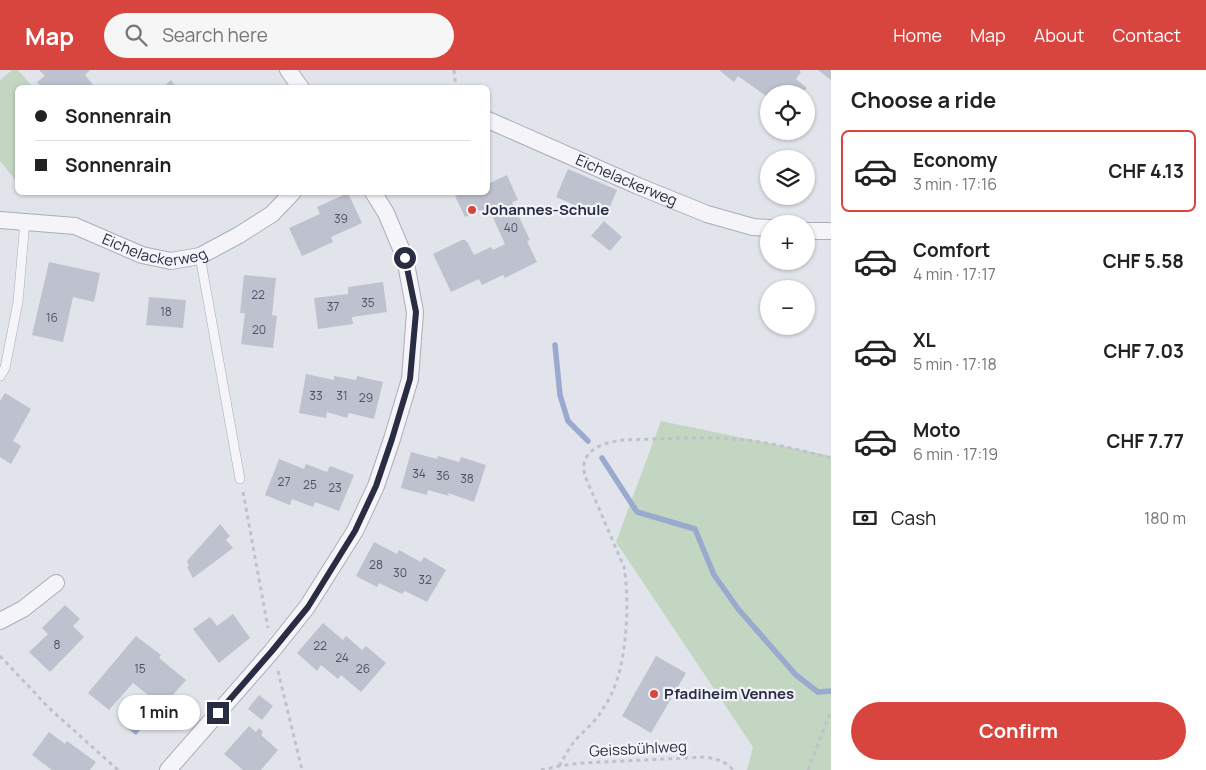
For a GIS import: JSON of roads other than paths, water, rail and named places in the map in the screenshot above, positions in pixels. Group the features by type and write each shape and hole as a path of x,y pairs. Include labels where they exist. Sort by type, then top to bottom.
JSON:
{"street":[{"path":"288,70 299,85"},
{"name":"Eichelackerweg","path":"490,121 707,214 760,227"},
{"name":"Eichelackerweg","path":"0,220 74,226 142,255 171,260 200,256 239,235 272,214 290,195"},
{"path":"168,770 308,607 355,531 376,486 410,379 416,312 405,258 386,213 375,195"},
{"path":"815,232 831,231"},
{"path":"0,621 23,609 56,584"}],"lane":[{"path":"0,376 5,368 18,302 25,221"},
{"path":"200,256 240,479"}],"water":[{"path":"142,706 152,715 136,735 126,727"}],"waterway":[{"path":"555,345 560,395 568,421 588,441"},
{"path":"602,458 637,512 695,529 714,575 739,610 796,675 818,692 831,691"}],"place":[{"name":"Johannes-Schule","path":"472,210"},
{"name":"Pfadiheim Vennes","path":"654,694"}]}
